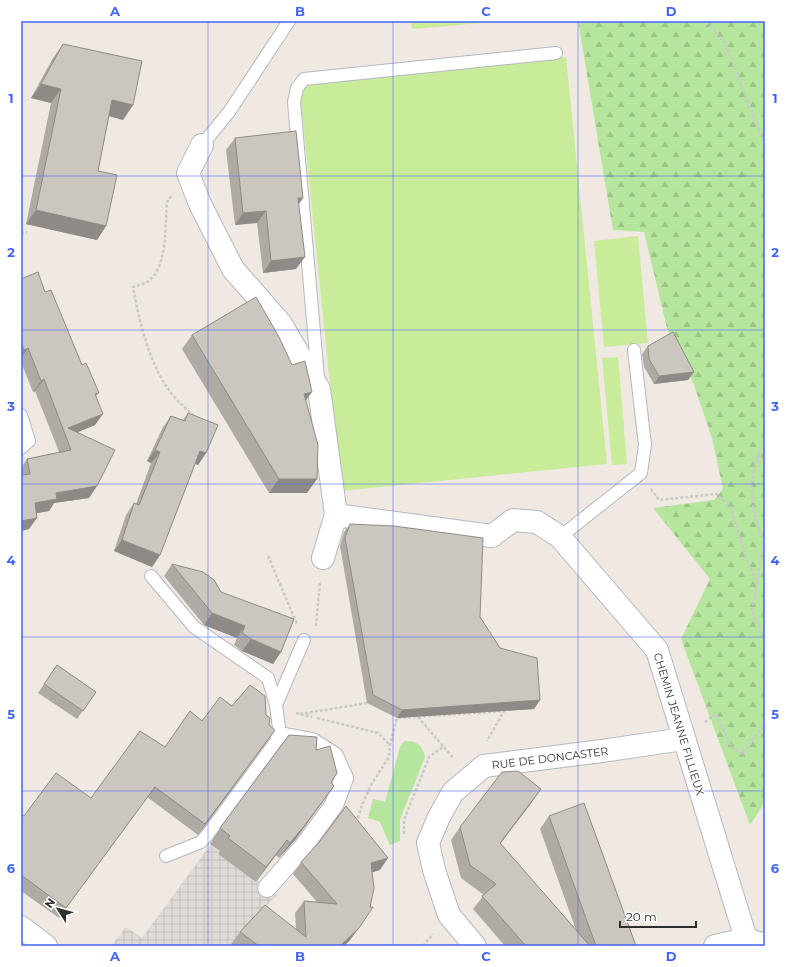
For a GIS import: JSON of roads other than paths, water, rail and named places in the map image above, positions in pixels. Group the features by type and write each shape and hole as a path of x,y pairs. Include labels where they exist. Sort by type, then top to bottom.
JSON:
{"street":[{"path":"202,145 188,173 200,204 233,269 281,324 319,389 336,515 323,558"},
{"name":"CHEMIN JEANNE FILLIEUX","path":"336,515 492,536 513,520 537,522 560,537 657,650 683,739 755,942"},
{"path":"267,888 303,847 334,805 344,778 334,756 312,742 280,736"},
{"name":"RUE DE DONCASTER","path":"475,946 449,915 434,870 428,843 439,817 453,792 484,766 602,752 683,739"},
{"path":"21,927 46,946"},
{"path":"715,946 755,942"}],"lane":[{"path":"202,145 229,112 289,21"},
{"path":"319,389 294,102 297,88 304,79 556,53"},
{"path":"560,537 641,473 645,445 634,350"},
{"path":"21,414 29,441 21,448"},
{"path":"151,576 194,627 268,678 276,705 280,736 201,842 166,856"},
{"path":"276,705 304,640"}]}
